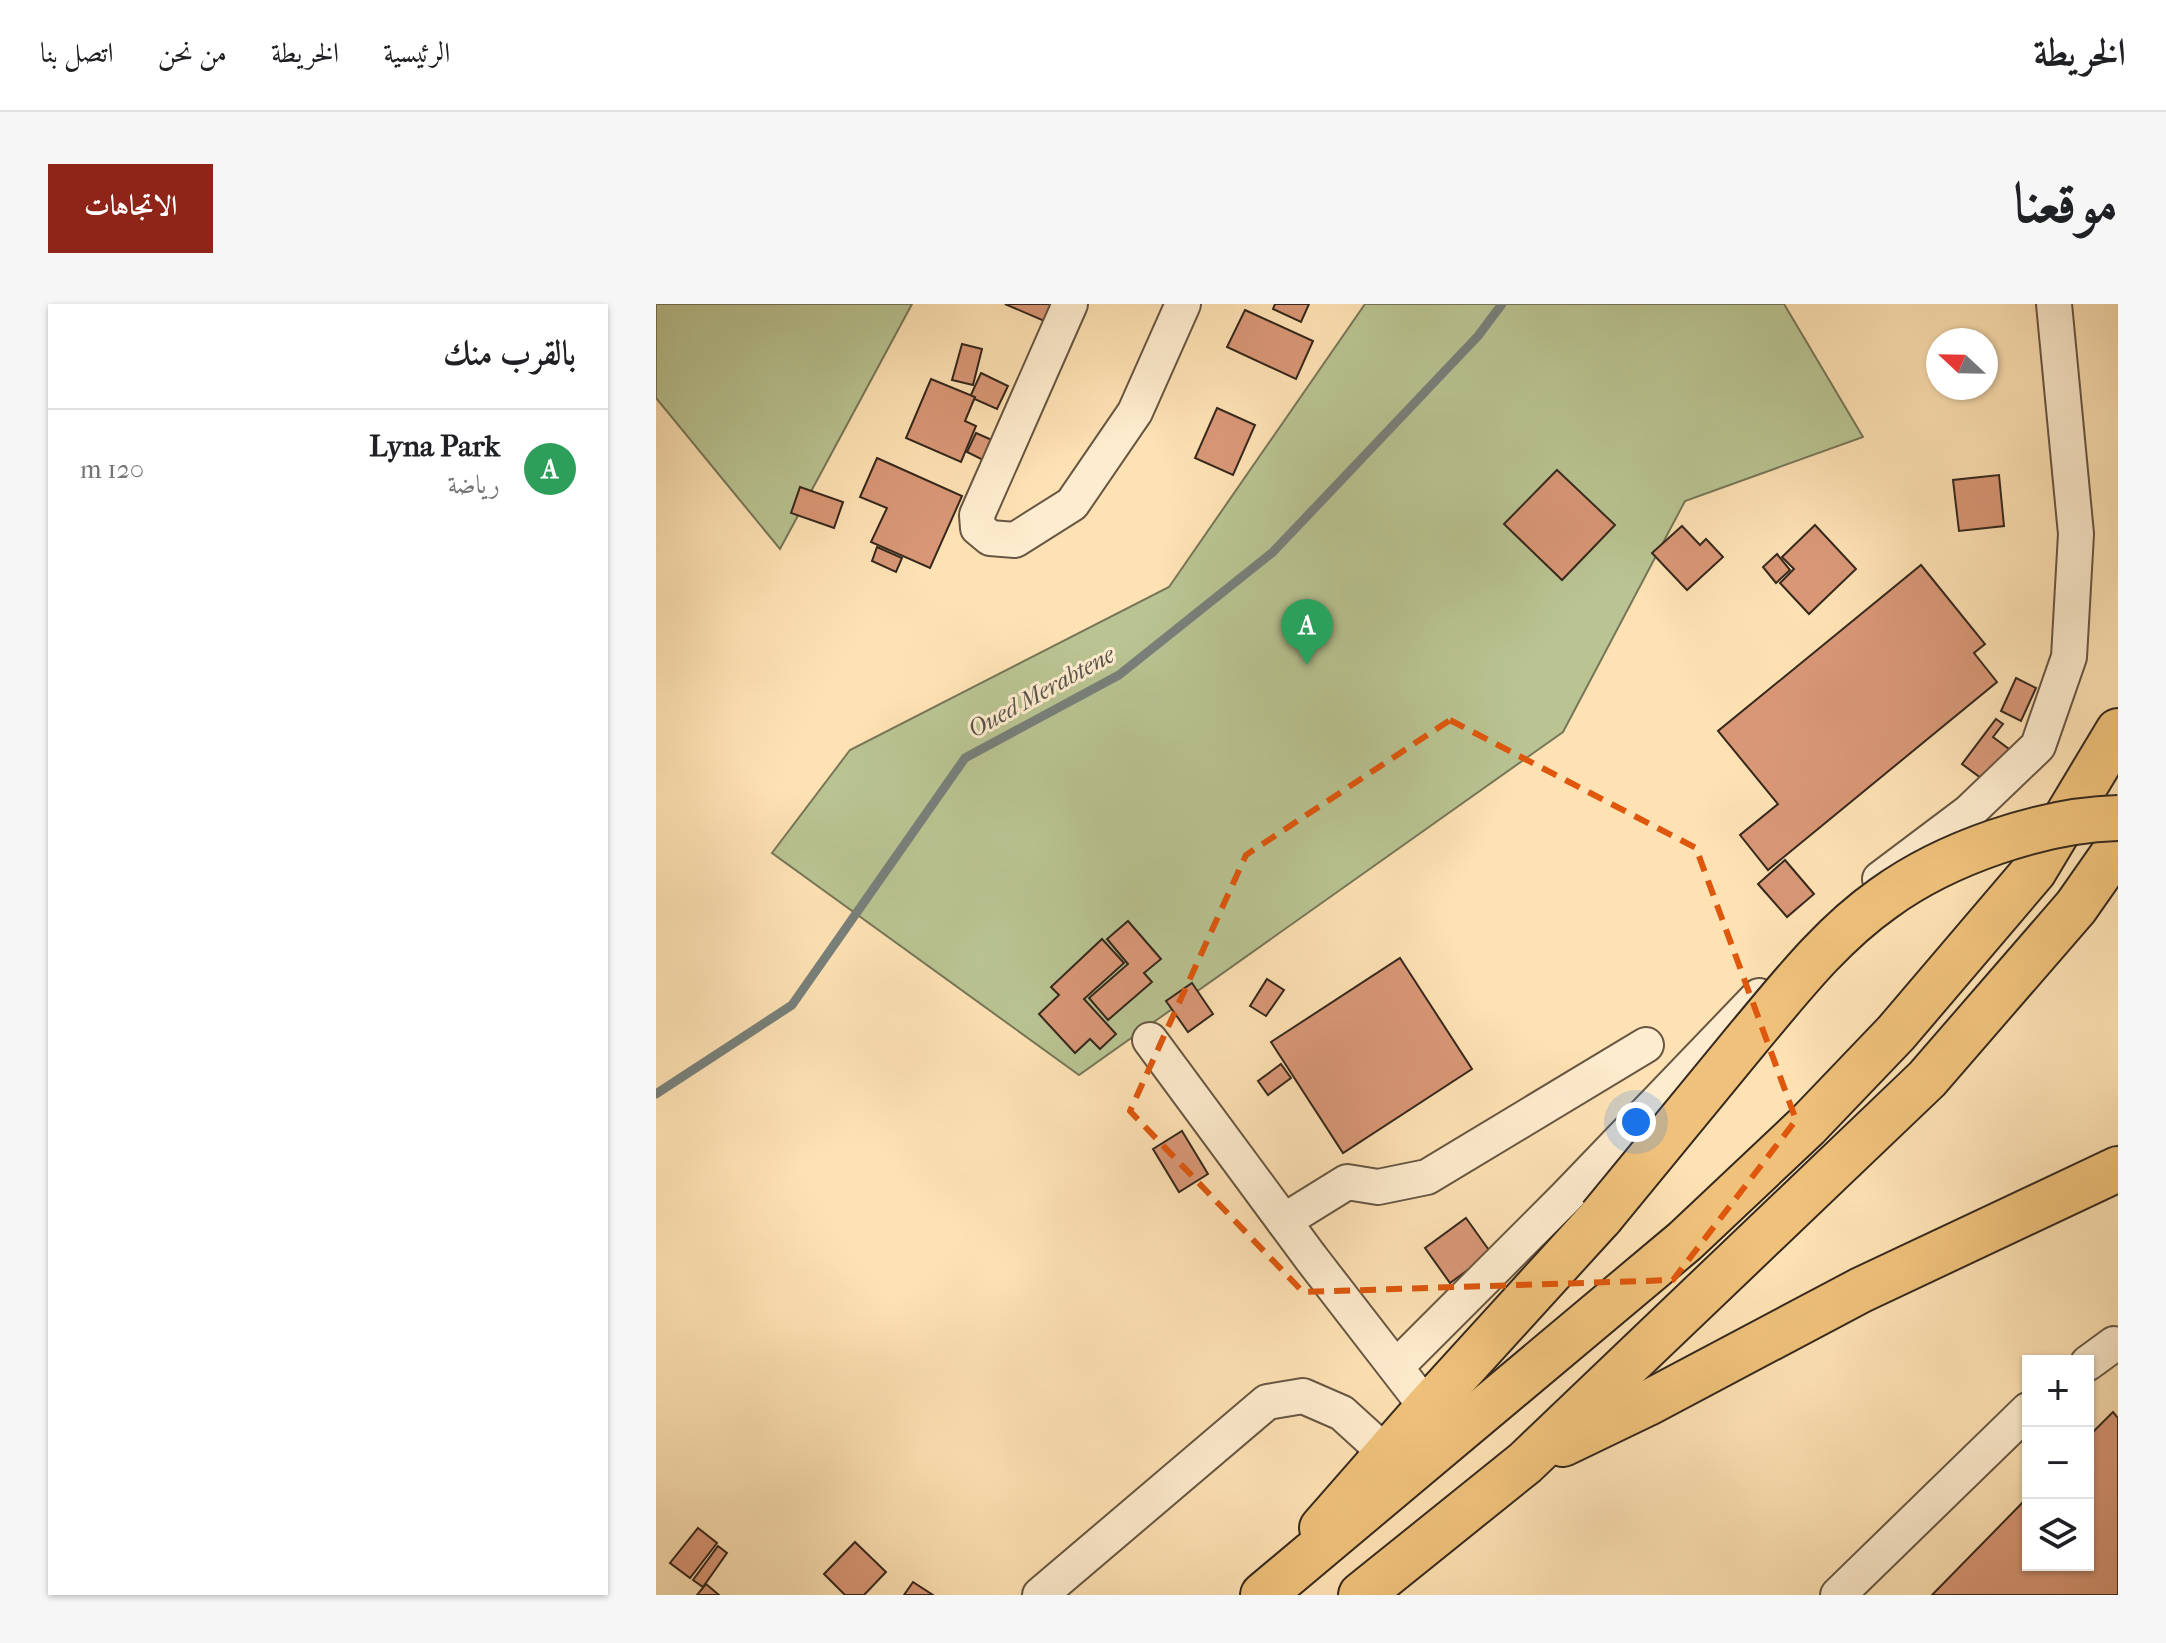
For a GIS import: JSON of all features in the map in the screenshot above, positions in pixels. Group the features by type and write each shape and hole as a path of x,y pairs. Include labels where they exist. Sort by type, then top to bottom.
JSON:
{"main road":[{"path":"1265,1593 1685,1241 1807,1126 1896,1033 2034,871 2118,731"},
{"path":"1265,1593 1427,1408 1601,1217 1791,987 1854,921 1923,874 1971,851 2061,825 2118,818"},
{"path":"1361,1595 1525,1463 1927,1079 2076,907 2118,847"},
{"path":"1525,1463 1646,1404 1861,1290 2118,1169"}],"street":[{"path":"1070,304 977,515 978,528 990,538 1015,540 1072,504 1135,412 1183,304"},
{"path":"1396,1367 1566,1197 1759,996 1862,896 1969,812 2038,746 2069,657 2076,534 2054,304"},
{"path":"1150,1040 1427,1408"},
{"path":"1284,1221 1347,1182 1378,1187 1427,1177 1646,1045"},
{"path":"2094,1359 2114,1344 2118,1345"},
{"path":"1040,1595 1267,1402 1303,1396 1329,1407 1342,1413 1387,1454"},
{"path":"1838,1595 2022,1416"}],"highlighted area":[{"path":"1450,720 1696,848 1796,1120 1673,1280 1303,1292 1130,1111 1246,855"}],"green space":[{"path":"656,304 912,304 780,549 656,398"},
{"path":"1365,304 1784,304 1863,437 1685,501 1563,732 1079,1075 772,853 850,750 1169,587"}],"building":[{"path":"1005,304 1051,304 1063,310 1056,326"},
{"path":"1275,304 1309,304 1301,322 1273,309"},
{"path":"1245,310 1313,341 1296,379 1227,347"},
{"path":"962,344 982,349 973,385 952,380"},
{"path":"981,373 1008,386 997,409 970,397"},
{"path":"931,379 975,397 965,421 976,426 961,462 906,438"},
{"path":"1217,408 1255,425 1233,475 1195,458"},
{"path":"976,433 992,440 983,460 967,452"},
{"path":"877,458 962,496 930,568 871,542 887,508 860,497"},
{"path":"1557,470 1615,525 1562,580 1504,524"},
{"path":"1999,475 2004,526 1959,531 1953,480"},
{"path":"800,487 843,502 834,528 791,513"},
{"path":"1815,525 1856,569 1809,614 1780,583 1794,569 1782,557"},
{"path":"1682,526 1700,545 1706,539 1723,557 1687,590 1652,553"},
{"path":"877,547 902,558 896,572 872,561"},
{"path":"1777,554 1790,570 1776,583 1763,567"},
{"path":"1921,565 1985,644 1974,653 1997,682 1768,870 1740,835 1778,804 1718,731"},
{"path":"2016,678 2036,688 2021,721 2001,711"},
{"path":"1996,719 2003,724 1993,737 2009,749 1985,781 1962,764"},
{"path":"1785,860 1814,894 1787,917 1758,884"},
{"path":"1128,921 1161,959 1144,973 1152,982 1108,1020 1089,998 1128,964 1107,939"},
{"path":"1102,939 1124,963 1084,999 1116,1034 1100,1049 1090,1039 1075,1053 1039,1014 1059,995 1051,987"},
{"path":"1400,958 1472,1069 1343,1153 1271,1042"},
{"path":"1267,979 1284,990 1266,1016 1250,1006"},
{"path":"1192,983 1213,1014 1188,1032 1166,1001"},
{"path":"1281,1064 1291,1078 1268,1095 1258,1081"},
{"path":"1182,1131 1208,1174 1179,1192 1153,1149"},
{"path":"1466,1218 1491,1253 1450,1283 1425,1248"},
{"path":"2113,1412 2118,1418 2118,1595 1932,1595 2022,1503 2022,1571 2094,1571 2094,1431"},
{"path":"698,1528 717,1543 690,1578 670,1563"},
{"path":"855,1542 886,1572 864,1595 845,1595 824,1574"},
{"path":"718,1546 727,1553 703,1587 693,1580"},
{"path":"913,1582 933,1595 904,1595"},
{"path":"706,1584 719,1595 697,1595"}],"waterway":[{"name":"Oued Merabtene","path":"656,1094 792,1005 965,758 1119,675 1273,552 1478,336 1502,304"}],"place":[{"name":"Lyna Park","path":"1307,665"}]}
